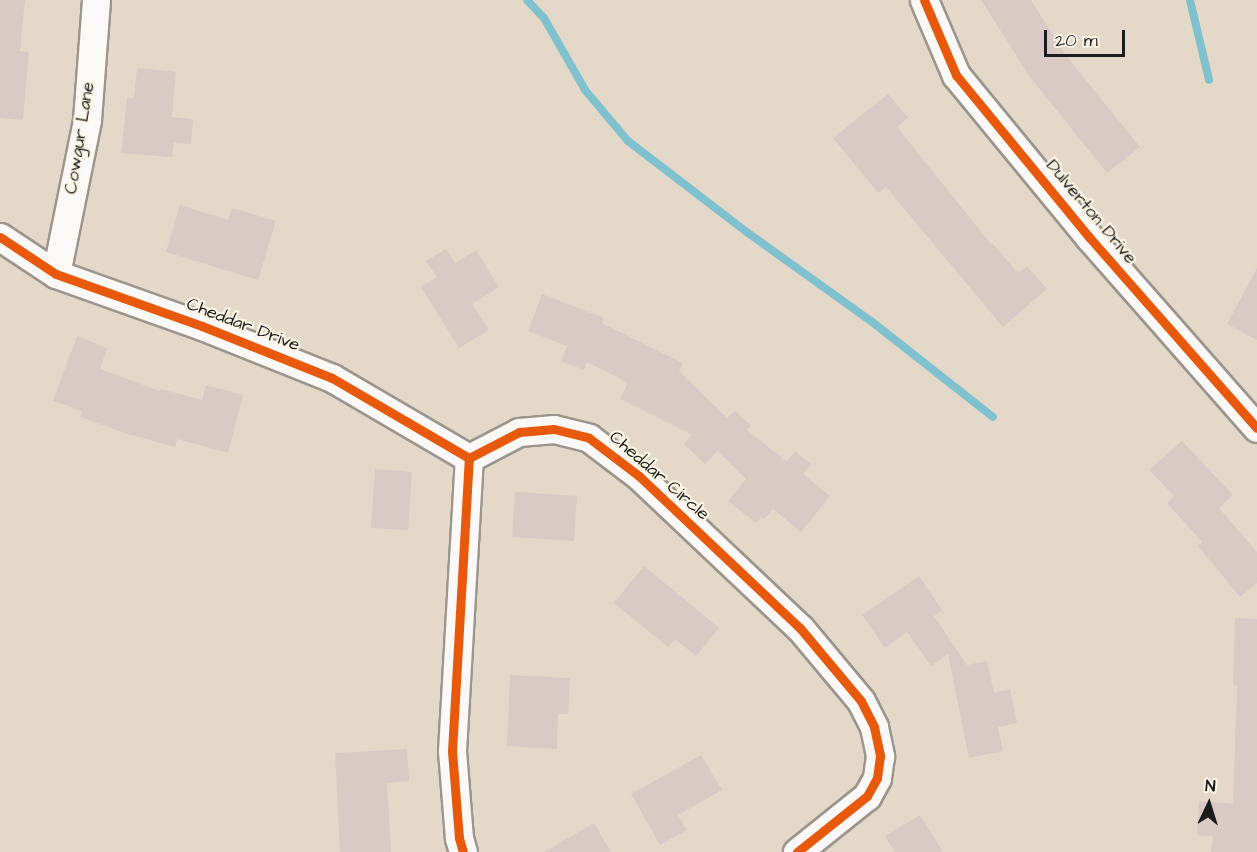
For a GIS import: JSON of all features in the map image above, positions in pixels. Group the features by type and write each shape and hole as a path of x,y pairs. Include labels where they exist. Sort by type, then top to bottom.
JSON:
{"street":[{"name":"Cowgur Lane","path":"56,274 87,120 96,0"},
{"name":"Dulverton Drive","path":"924,0 956,75 1089,237 1257,429"},
{"name":"Cheddar Drive","path":"0,237 56,274 202,326 332,378 469,458"},
{"name":"Cheddar Circle","path":"469,458 519,432 554,429 589,438 639,476 800,628 861,701 874,727 880,756 877,778 867,796 796,852"},
{"path":"463,852 459,838 452,751 469,458"}],"building":[{"path":"0,0 25,0 20,51 29,52 23,120 0,118"},
{"path":"981,0 1031,0 1065,54 1140,147 1107,173 1030,77"},
{"path":"137,68 176,72 172,117 193,119 191,144 174,143 172,157 121,153 127,98 134,98"},
{"path":"888,94 908,118 897,127 991,244 1018,273 1027,266 1047,289 1003,327 886,187 878,193 833,138"},
{"path":"180,205 228,220 232,208 276,221 258,280 166,252"},
{"path":"446,249 455,263 476,250 499,287 472,304 489,330 459,348 421,287 437,277 426,261"},
{"path":"1257,268 1257,340 1227,324"},
{"path":"542,294 604,318 602,323 683,363 679,371 727,418 735,411 751,426 747,430 787,462 795,451 811,464 803,474 830,496 801,532 773,509 764,519 761,517 756,523 728,501 746,479 718,451 705,464 684,444 692,435 620,399 628,383 587,362 584,370 561,361 567,346 528,331"},
{"path":"77,336 107,348 100,369 160,391 161,389 202,400 206,385 243,395 228,453 177,439 175,447 128,434 80,417 82,411 53,401"},
{"path":"1182,441 1233,495 1219,508 1257,552 1257,583 1240,597 1198,546 1202,542 1167,503 1174,496 1149,470"},
{"path":"375,469 412,472 408,530 371,528"},
{"path":"515,492 577,496 574,541 512,537"},
{"path":"644,566 719,628 696,656 675,639 668,647 614,603"},
{"path":"919,576 942,610 934,616 967,665 987,661 994,693 1010,689 1017,723 998,727 1003,751 969,758 948,654 931,666 907,632 885,648 862,615"},
{"path":"1235,618 1257,619 1257,852 1211,852 1213,836 1197,835 1199,801 1233,804 1237,685 1233,685"},
{"path":"510,675 570,678 568,714 558,714 557,749 507,746"},
{"path":"407,749 409,781 387,783 391,852 340,852 335,753"},
{"path":"701,755 722,790 678,815 687,830 660,845 631,794"},
{"path":"920,815 943,852 895,852 885,836"},
{"path":"594,823 611,852 544,852"}],"waterway":[{"path":"527,0 544,18 585,90 628,141 748,233 871,321 993,417"},
{"path":"1190,0 1209,80"}],"cycle path":[{"path":"924,0 956,75 1089,237 1257,428"},
{"path":"0,237 56,274 202,326 332,378 469,458"},
{"path":"463,852 459,838 452,751 469,458 519,432 554,429 589,438 639,476 800,628 861,701 874,727 880,756 877,778 867,796 797,852"}]}
